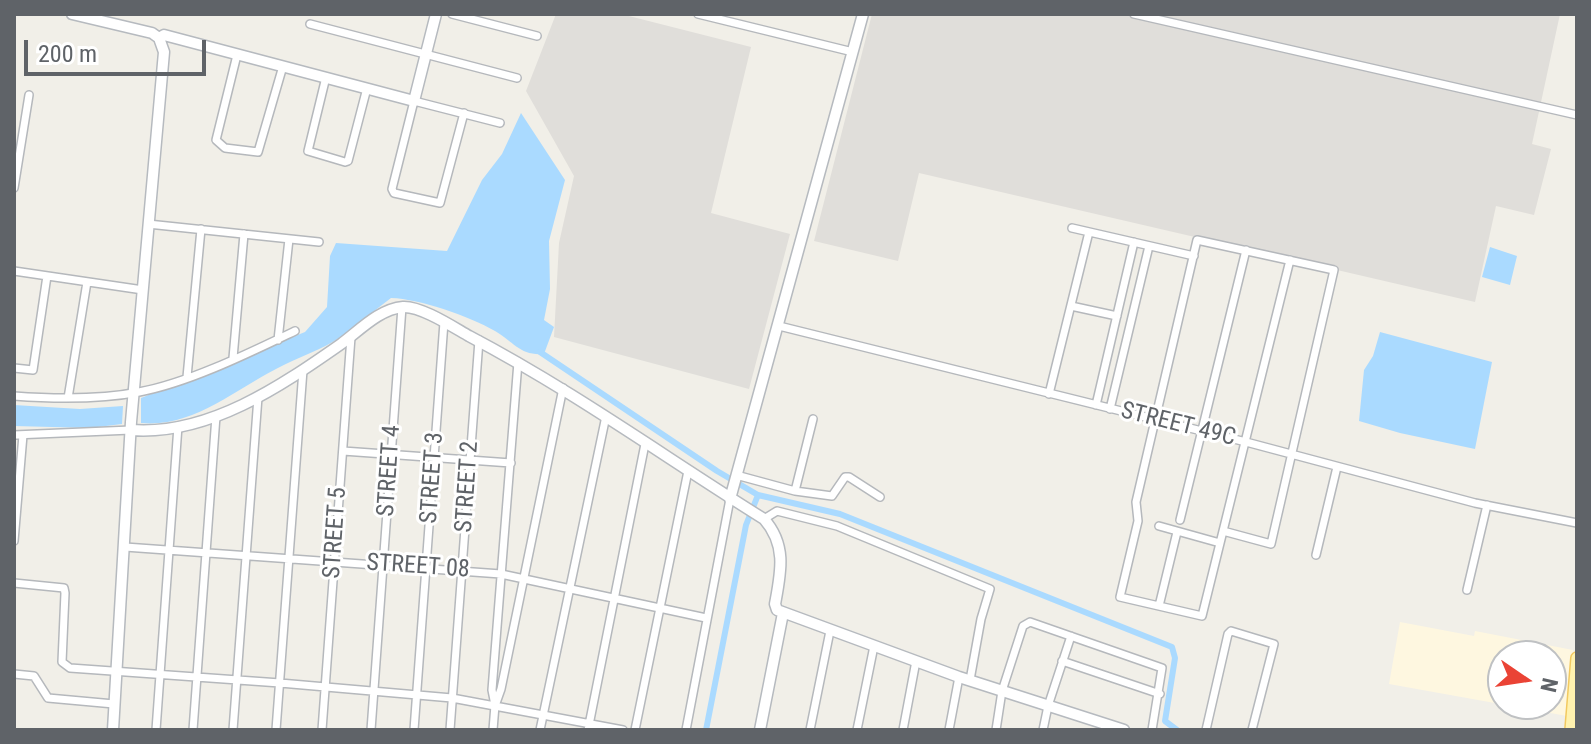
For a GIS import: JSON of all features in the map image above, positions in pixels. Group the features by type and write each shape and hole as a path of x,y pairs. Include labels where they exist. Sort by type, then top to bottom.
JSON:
{"main road":[{"path":"1571,730 1577,658"}],"street":[{"path":"72,14 144,30 159,38 164,52 133,398 113,730"},
{"path":"436,14 392,191 437,204 442,200 464,113"},
{"path":"452,14 537,36"},
{"path":"698,14 853,52"},
{"path":"686,730 730,499 863,14"},
{"path":"1134,14 1577,115"},
{"path":"310,24 517,78"},
{"path":"159,38 164,35 500,123"},
{"path":"237,55 216,140 225,148 258,152 283,66"},
{"path":"326,77 308,151 345,162 348,161 367,88"},
{"path":"14,188 29,95"},
{"path":"14,115 25,117"},
{"path":"148,224 319,242"},
{"path":"1072,228 1194,256"},
{"path":"187,377 201,229"},
{"path":"1049,394 1089,232"},
{"path":"233,358 244,234"},
{"path":"278,340 289,239"},
{"path":"1223,531 1271,544 1334,270 1290,260 1246,250 1197,240 1136,502 1138,521 1120,596 1202,616 1223,531 1246,442 1290,260"},
{"path":"1096,405 1134,242"},
{"path":"1110,409 1149,246"},
{"path":"1180,520 1246,250"},
{"path":"14,271 143,290"},
{"path":"14,368 33,370 47,276"},
{"path":"68,398 87,282"},
{"path":"1071,306 1117,316 1133,313"},
{"path":"14,541 18,435 131,426 147,431 216,416 258,397 303,370 375,318 402,307 411,308 479,340 563,388 755,514 773,529 779,543 777,610 1048,706 1092,725 1124,730"},
{"name":"STREET 4","path":"371,730 402,307"},
{"path":"1117,316 1130,326"},
{"name":"STREET 3","path":"414,730 444,322"},
{"name":"STREET 49C","path":"779,326 1487,505 1577,523"},
{"path":"14,396 133,398 295,331"},
{"name":"STREET 5","path":"322,730 351,337"},
{"name":"STREET 2","path":"450,730 479,340"},
{"path":"493,730 495,705 492,690 518,362"},
{"path":"276,730 303,370"},
{"path":"495,705 501,689 563,388"},
{"path":"233,730 258,397"},
{"path":"193,730 216,416"},
{"path":"540,730 606,416"},
{"path":"795,491 813,419"},
{"path":"156,730 178,426"},
{"path":"588,726 616,600 645,444"},
{"path":"343,451 511,463"},
{"path":"1316,555 1337,467"},
{"path":"635,730 688,471"},
{"path":"735,479 832,496 845,477 849,477 880,497"},
{"path":"1467,590 1487,505"},
{"path":"755,514 777,511 826,523 990,589 949,730"},
{"path":"1159,526 1220,543"},
{"path":"1159,606 1177,532"},
{"name":"STREET 08","path":"125,547 501,574 706,618"},
{"path":"14,583 64,588 63,664 70,668 452,698 543,713 588,726 623,730"},
{"path":"760,730 783,613"},
{"path":"996,730 1002,691 1026,623 1035,623 1157,665 1163,672 1152,730"},
{"path":"810,730 830,631"},
{"path":"1206,730 1231,631 1274,644 1252,730"},
{"path":"1043,730 1071,636"},
{"path":"857,730 874,646"},
{"path":"903,730 916,661"},
{"path":"1062,661 1160,694"},
{"path":"14,674 34,676 48,698 114,704"}],"shaded area":[{"path":"556,14 621,14 751,47 711,213 790,234 749,389 554,337 559,243 574,176 526,91"},
{"path":"872,14 1560,14 1532,144 1551,149 1534,215 1496,206 1475,302 919,173 898,261 814,241"},
{"path":"1400,622 1474,636 1475,631 1521,640 1487,640 1487,702 1389,684"},
{"path":"1567,649 1573,650 1567,716"}],"water":[{"path":"521,113 565,180 549,241 550,289 544,320 554,327 544,354 523,351 495,331 458,314 416,301 391,298 334,341 276,369 212,406 178,420 141,423 141,398 305,332 327,307 330,256 336,243 447,251 482,180 502,154"},
{"path":"1490,247 1517,256 1510,285 1482,277"},
{"path":"1380,332 1492,362 1475,449 1359,421 1364,370 1373,356"},
{"path":"14,405 80,409 123,406 122,424 90,428 14,426"}],"waterway":[{"path":"540,352 717,471 758,495 840,514 1172,647 1175,658 1165,721 1177,730"},
{"path":"706,730 746,525 758,495"}]}
